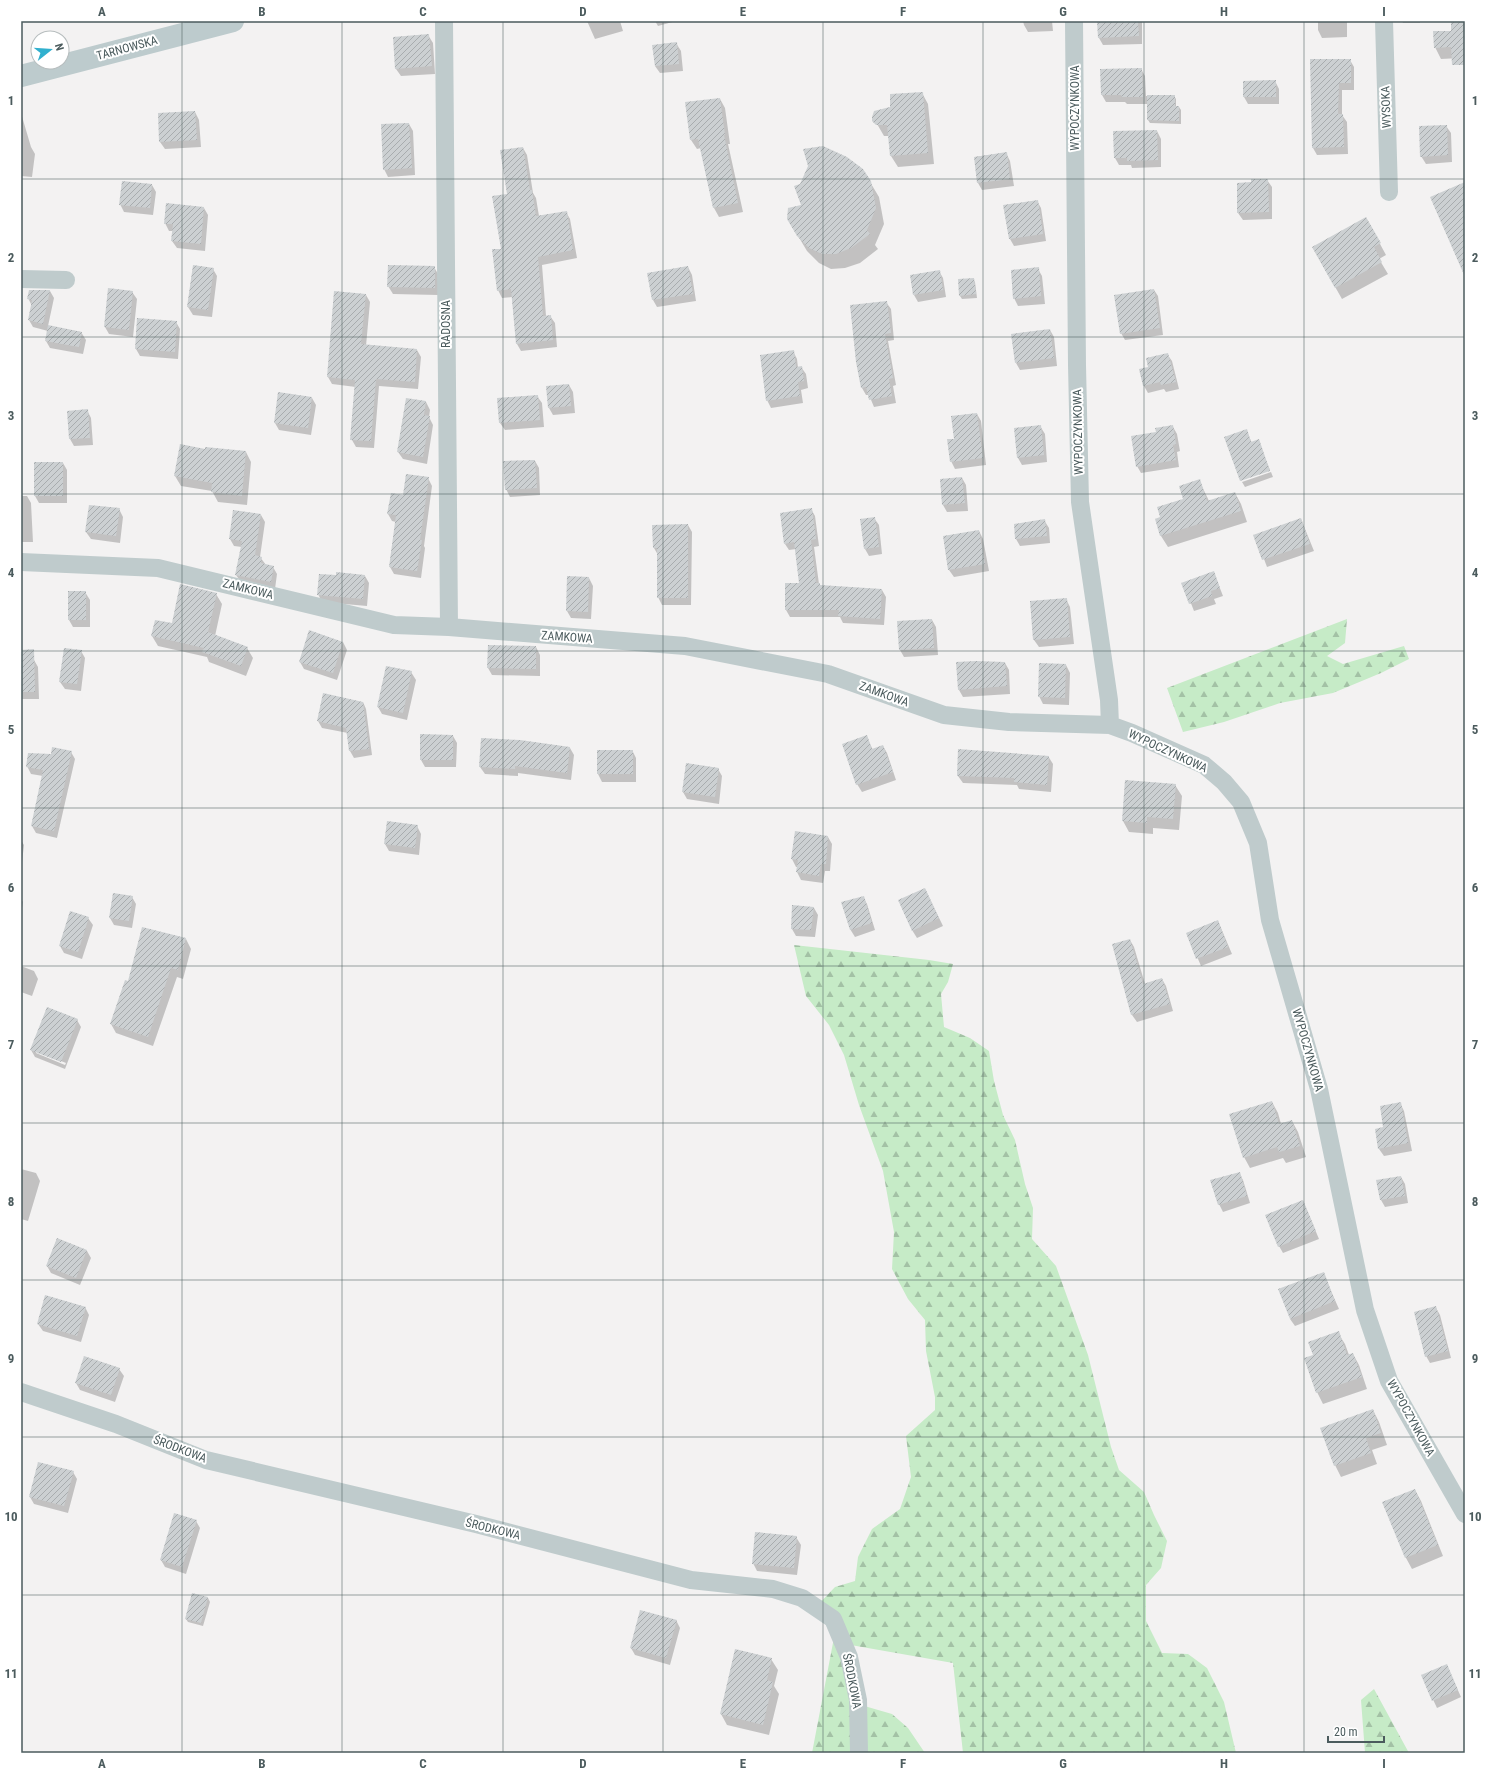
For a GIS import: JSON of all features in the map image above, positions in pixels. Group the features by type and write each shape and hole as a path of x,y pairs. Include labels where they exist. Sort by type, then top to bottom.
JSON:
{"main road":[{"name":"TARNOWSKA","path":"21,76 233,21"}],"street":[{"name":"RADOSNA","path":"444,21 448,627"},
{"name":"WYPOCZYNKOWA","path":"1074,21 1077,365 1080,502 1109,700 1110,725 1132,733 1204,765 1224,782 1241,802 1258,843 1270,920 1319,1089 1365,1310 1389,1381 1465,1514"},
{"name":"WYSOKA","path":"1384,21 1389,192"},
{"path":"21,280 66,280"},
{"name":"ZAMKOWA","path":"21,562 158,568 394,625 448,627 685,646 828,674 944,715 1008,722 1110,725"},
{"name":"ŚRODKOWA","path":"21,1392 116,1424 206,1460 476,1524 691,1580 773,1589 802,1598 833,1619 849,1657 858,1700 859,1753"}],"green space":[{"path":"1347,619 1345,643 1327,656 1343,664 1404,646 1409,659 1381,673 1333,693 1280,703 1224,722 1183,732 1167,688"},
{"path":"794,945 953,964 948,982 941,994 944,1027 970,1038 989,1051 994,1081 1003,1115 1015,1140 1025,1184 1033,1208 1032,1239 1056,1266 1088,1355 1111,1447 1119,1470 1144,1492 1167,1541 1161,1568 1146,1585 1146,1621 1162,1653 1188,1654 1207,1668 1224,1702 1236,1753 963,1753 953,1663 845,1644 854,1703 892,1714 908,1728 925,1753 812,1753 836,1627 816,1607 835,1587 855,1581 858,1557 872,1529 900,1509 911,1477 906,1436 935,1410 935,1397 926,1351 925,1320 908,1299 892,1269 894,1232 883,1171 859,1105 844,1055 829,1025 806,996"},
{"path":"1374,1689 1409,1753 1365,1753 1361,1700"}],"building":[{"path":"1097,21 1138,21 1139,36 1098,38"},
{"path":"1451,21 1465,21 1465,65 1452,65 1451,47 1434,48 1433,31 1451,31"},
{"path":"429,34 432,66 395,69 393,37"},
{"path":"677,42 679,64 655,66 652,45"},
{"path":"1310,59 1351,59 1351,83 1339,83 1338,114 1343,114 1344,147 1312,148"},
{"path":"1142,68 1143,97 1101,95 1100,69"},
{"path":"1276,80 1276,97 1243,97 1243,81"},
{"path":"923,92 928,153 890,156 887,125 876,125 872,121 874,111 890,107 890,94"},
{"path":"1147,95 1175,95 1175,106 1179,106 1179,121 1147,120"},
{"path":"720,98 724,135 738,203 713,208 698,139 690,140 685,102"},
{"path":"195,111 197,140 159,142 158,113"},
{"path":"409,123 412,168 383,170 381,124"},
{"path":"1447,125 1448,155 1420,157 1419,126"},
{"path":"1157,130 1158,160 1127,161 1127,158 1114,158 1113,131"},
{"path":"823,146 847,157 863,169 871,181 876,208 867,230 870,234 851,248 836,254 822,254 809,248 797,236 787,219 788,208 801,205 794,186 800,184 808,166 803,149"},
{"path":"523,147 536,216 567,211 573,250 538,257 543,316 551,315 553,340 516,344 511,289 497,291 492,249 501,249 492,196 507,194 500,150"},
{"path":"1007,152 1010,179 977,183 974,157"},
{"path":"1251,179 1268,179 1269,212 1237,213 1237,183 1251,182"},
{"path":"122,181 152,184 150,208 119,205"},
{"path":"1465,182 1465,277 1430,197"},
{"path":"1038,200 1043,234 1009,239 1003,205"},
{"path":"166,203 204,207 201,244 171,241 173,224 164,224"},
{"path":"1366,217 1381,243 1374,247 1382,262 1335,288 1312,247"},
{"path":"193,265 214,268 208,310 187,307"},
{"path":"388,265 435,266 435,288 387,287"},
{"path":"688,266 693,294 652,300 647,273"},
{"path":"1039,267 1041,296 1013,299 1011,270"},
{"path":"940,270 943,290 913,295 910,275"},
{"path":"974,278 976,294 959,296 958,279"},
{"path":"108,288 133,291 129,330 104,327"},
{"path":"1154,289 1160,328 1120,334 1114,295"},
{"path":"29,290 50,290 43,324 28,320 32,300 27,299"},
{"path":"334,291 366,294 361,344 417,349 415,382 376,379 371,441 350,440 355,380 327,377"},
{"path":"887,301 891,333 885,334 893,378 889,379 892,396 869,400 866,387 861,388 856,362 850,305"},
{"path":"137,318 177,321 175,352 135,349"},
{"path":"48,325 82,332 79,347 45,341"},
{"path":"1050,329 1054,358 1015,363 1011,334"},
{"path":"794,350 796,367 802,366 804,381 798,382 800,396 766,401 760,355"},
{"path":"1168,353 1176,382 1161,385 1160,382 1143,386 1139,369 1148,367 1146,358"},
{"path":"569,384 571,406 548,408 546,386"},
{"path":"278,392 312,397 308,428 274,423"},
{"path":"538,395 540,420 499,423 497,398"},
{"path":"406,398 426,401 424,415 430,416 423,457 397,452"},
{"path":"88,409 90,438 69,439 67,411"},
{"path":"977,413 983,458 950,462 947,439 954,439 951,416"},
{"path":"1041,425 1044,455 1017,458 1014,428"},
{"path":"1173,425 1176,444 1173,445 1176,460 1136,467 1131,436 1156,432 1155,428"},
{"path":"1247,429 1251,442 1259,439 1270,471 1240,481 1224,437"},
{"path":"180,444 205,449 205,447 246,451 242,496 211,492 212,483 174,476"},
{"path":"535,460 537,488 505,490 503,461"},
{"path":"34,462 63,462 63,496 34,496"},
{"path":"406,474 429,477 417,571 389,567 396,515 387,514 391,493 403,495"},
{"path":"962,477 965,503 942,505 940,479"},
{"path":"1200,479 1207,501 1235,492 1241,511 1160,536 1155,519 1160,517 1157,507 1183,499 1179,486"},
{"path":"89,505 120,508 116,536 85,532"},
{"path":"812,508 816,539 811,540 816,583 820,583 820,585 882,589 880,619 838,616 839,610 785,610 785,583 799,583 794,542 784,544 780,513"},
{"path":"233,510 261,514 255,555 262,557 261,563 274,566 271,582 235,575 242,541 229,539"},
{"path":"875,517 879,547 864,549 860,519"},
{"path":"1301,518 1310,544 1262,560 1253,535"},
{"path":"1045,519 1047,536 1015,539 1014,524"},
{"path":"688,524 688,598 657,598 657,548 653,548 652,525"},
{"path":"979,530 985,564 948,570 943,536"},
{"path":"1214,571 1220,588 1211,591 1212,596 1189,604 1181,583"},
{"path":"336,572 365,575 363,599 317,595 319,574 336,575"},
{"path":"567,576 589,577 588,612 566,611"},
{"path":"180,584 217,593 208,632 248,647 241,666 202,652 204,648 151,636 155,620 172,623"},
{"path":"68,591 86,591 86,620 68,620"},
{"path":"1067,598 1070,637 1033,640 1030,601"},
{"path":"932,619 934,648 899,650 897,621"},
{"path":"309,630 343,642 333,673 299,662"},
{"path":"488,645 536,646 536,669 487,668"},
{"path":"64,648 82,650 77,684 59,682"},
{"path":"34,649 35,692 21,692 21,650"},
{"path":"956,662 1005,662 1007,686 958,690"},
{"path":"1039,663 1066,664 1065,698 1038,697"},
{"path":"386,666 412,671 403,713 377,707"},
{"path":"323,693 363,702 369,749 349,751 346,728 317,721"},
{"path":"420,734 453,735 453,760 420,760"},
{"path":"867,735 872,749 883,745 893,772 856,785 842,744"},
{"path":"481,738 520,740 570,747 567,773 515,766 515,769 479,767"},
{"path":"52,747 72,751 54,831 31,826 43,770 26,767 28,753 51,754"},
{"path":"958,749 1049,756 1047,785 1014,782 1014,778 957,776"},
{"path":"597,750 633,750 633,774 597,774"},
{"path":"686,763 719,768 715,797 682,792"},
{"path":"1125,780 1176,784 1173,819 1147,817 1147,823 1122,821"},
{"path":"387,821 418,825 415,848 384,844"},
{"path":"795,831 828,836 826,864 821,864 819,876 796,872 798,860 791,859"},
{"path":"925,888 939,918 912,931 898,900"},
{"path":"113,893 133,896 129,921 109,918"},
{"path":"864,896 872,923 850,930 841,902"},
{"path":"792,905 814,907 811,930 791,929"},
{"path":"70,911 89,917 78,952 59,946"},
{"path":"1218,920 1228,947 1196,959 1186,933"},
{"path":"142,927 186,938 178,970 171,968 148,1037 110,1024 125,980 128,981"},
{"path":"1130,939 1143,984 1162,978 1170,1004 1131,1015 1112,944"},
{"path":"47,1007 78,1019 61,1062 30,1050"},
{"path":"1272,1101 1279,1124 1292,1120 1300,1146 1279,1152 1277,1147 1243,1158 1229,1114"},
{"path":"1401,1102 1408,1143 1378,1149 1375,1129 1383,1127 1380,1106"},
{"path":"1240,1172 1247,1196 1218,1205 1210,1180"},
{"path":"1401,1176 1405,1196 1380,1200 1376,1180"},
{"path":"1303,1200 1316,1231 1278,1247 1265,1215"},
{"path":"57,1238 87,1250 76,1278 46,1266"},
{"path":"1324,1272 1335,1301 1290,1319 1278,1289"},
{"path":"45,1295 86,1307 77,1336 37,1324"},
{"path":"1436,1306 1448,1351 1425,1357 1414,1312"},
{"path":"1339,1331 1347,1355 1353,1353 1362,1377 1316,1393 1304,1358 1313,1355 1308,1342"},
{"path":"84,1356 120,1368 111,1395 75,1383"},
{"path":"1373,1409 1381,1433 1366,1438 1371,1453 1334,1466 1320,1428"},
{"path":"38,1462 74,1471 64,1506 29,1497"},
{"path":"1415,1489 1438,1545 1405,1558 1382,1502"},
{"path":"174,1513 197,1520 182,1567 160,1560"},
{"path":"755,1532 797,1536 794,1568 752,1564"},
{"path":"192,1593 208,1597 201,1623 185,1619"},
{"path":"640,1610 677,1620 666,1658 630,1648"},
{"path":"735,1649 772,1658 767,1680 773,1682 763,1725 720,1714"},
{"path":"1447,1664 1458,1690 1432,1701 1421,1675"}]}
